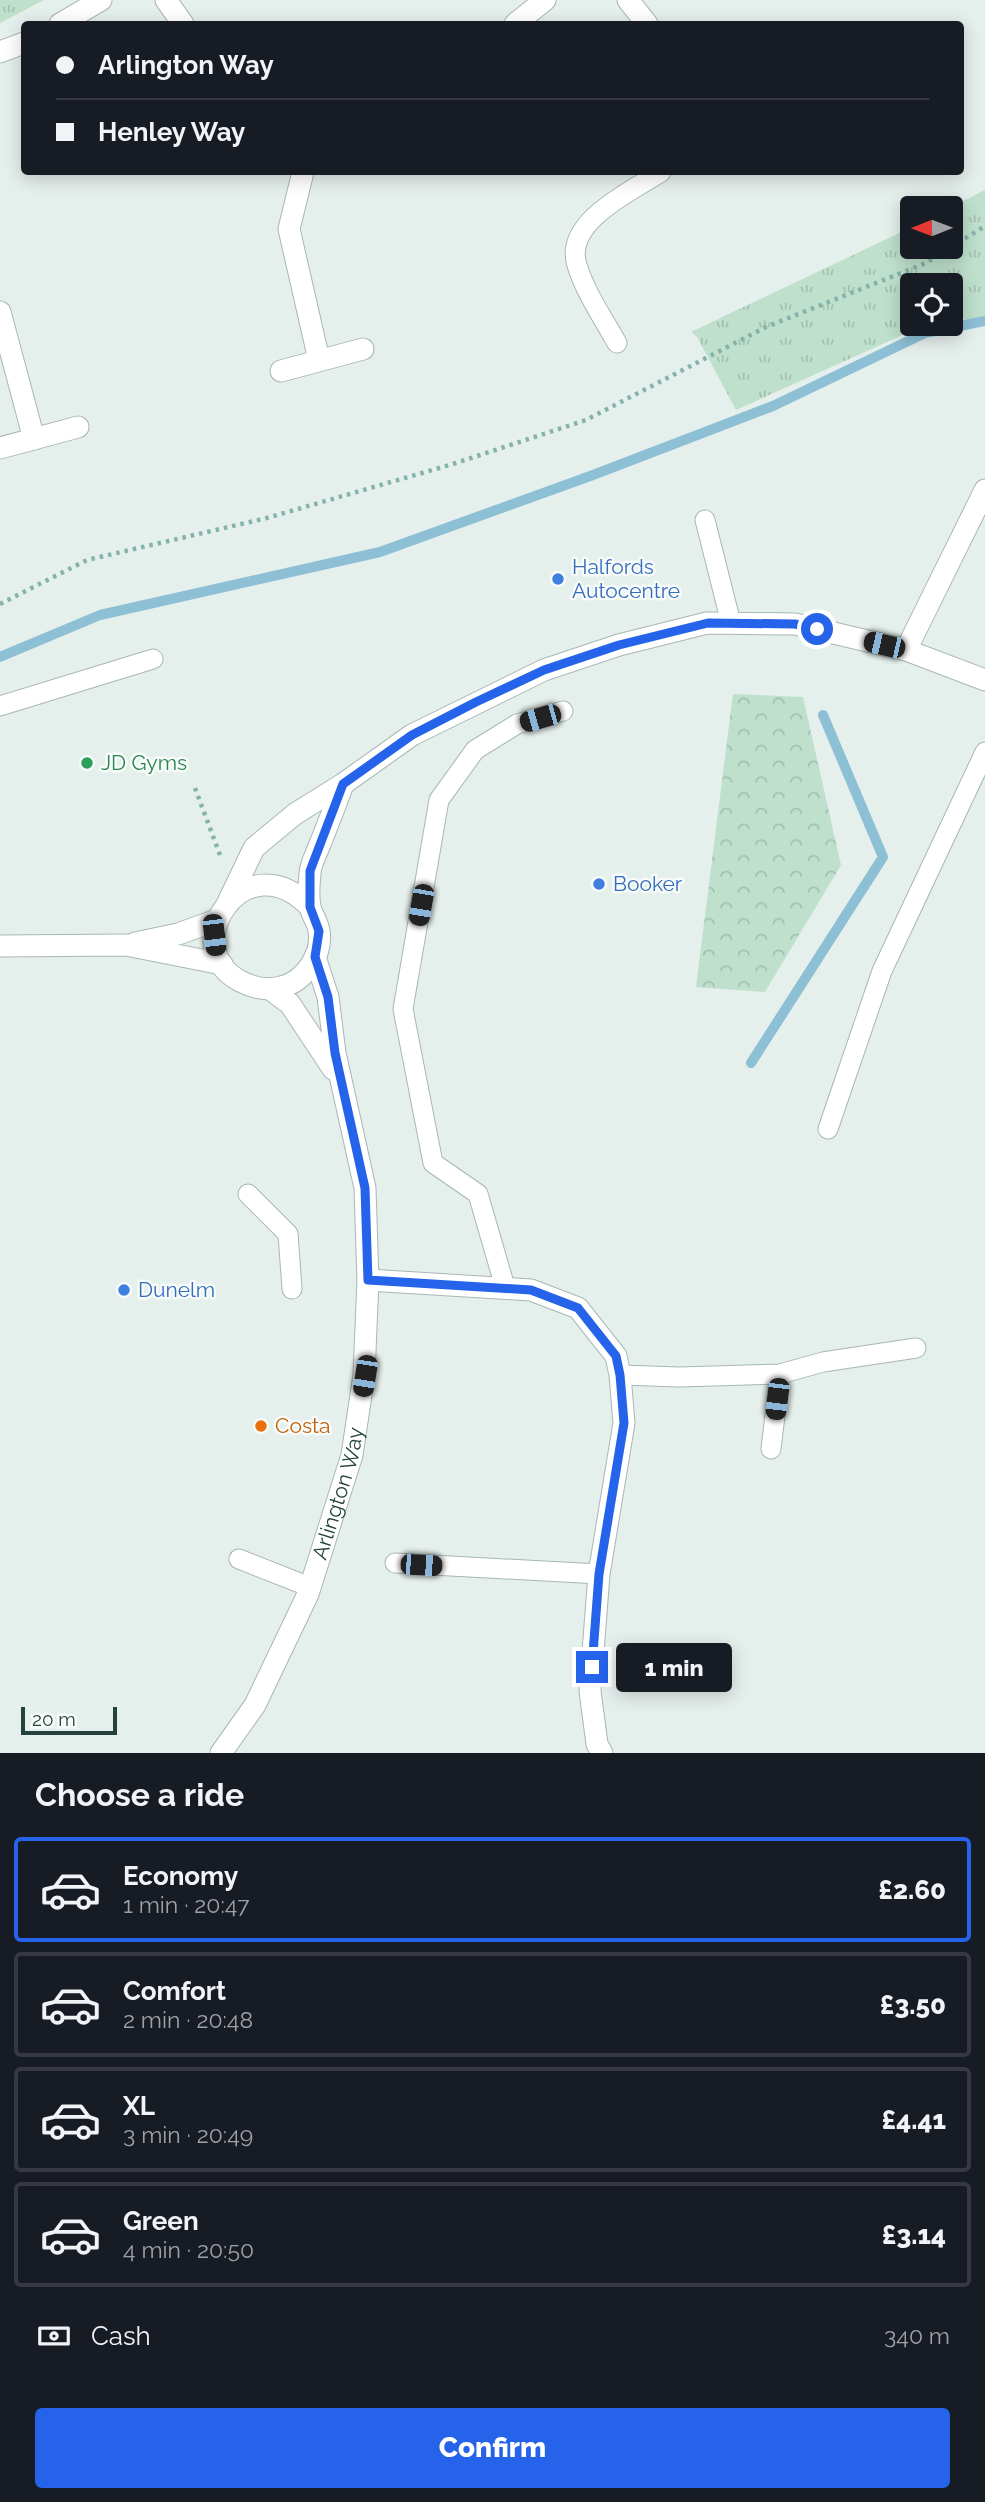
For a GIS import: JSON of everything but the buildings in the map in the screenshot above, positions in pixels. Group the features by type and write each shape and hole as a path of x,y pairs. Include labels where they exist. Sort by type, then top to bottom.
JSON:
{"street":[{"path":"65,21 101,0"},
{"path":"166,0 181,21"},
{"path":"518,21 545,0"},
{"path":"628,0 645,21"},
{"path":"0,52 21,44"},
{"path":"302,175 289,229 319,360"},
{"path":"0,312 34,439"},
{"path":"281,371 363,349"},
{"path":"0,448 78,427"},
{"path":"906,650 985,490"},
{"path":"222,964 215,943 217,920 254,848 295,814 412,735 544,670 619,645 708,623 795,624 906,650 985,680"},
{"name":"Arlington Way","path":"221,1753 255,1704 310,1587 352,1455 365,1376 368,1280 365,1188 335,1053 328,997 315,957 319,931 310,907 310,871 343,784"},
{"path":"229,900 244,889 262,884 280,886 297,894 310,907"},
{"name":"Arlington Way","path":"0,946 126,945 178,934 217,920"},
{"name":"Arlington Way","path":"126,945 222,964 235,979 251,988 270,989 290,1004 343,1086"},
{"path":"270,989 298,980 315,957"},
{"path":"368,1280 531,1290 578,1308 616,1356 624,1423 599,1574 590,1690 597,1744 602,1753"}],"lane":[{"path":"617,343 576,263 576,241 592,217 656,175"},
{"path":"705,520 731,623"},
{"path":"0,706 153,659"},
{"path":"505,1287 478,1194 433,1163 403,1009 439,800 475,750 517,724 563,712"},
{"path":"828,1129 883,971 985,752"},
{"path":"248,1194 288,1234 292,1289"},
{"path":"620,1375 679,1377 780,1374 823,1362 916,1348"},
{"path":"771,1449 780,1374"},
{"path":"239,1559 310,1587"},
{"path":"395,1563 599,1574"}],"path":[{"path":"0,604 87,560 267,518 453,464 586,420 766,327 926,263 985,226"},
{"path":"195,788 220,856 242,874"}],"green space":[{"path":"0,0 44,0 0,23"},
{"path":"985,190 985,320 963,319 963,273 900,273 900,336 736,410 697,337 691,332 900,233 900,259 963,259 963,201"},
{"path":"733,694 803,697 841,865 765,992 696,987"}],"waterway":[{"path":"0,657 100,615 380,552 773,406 925,333 985,321"},
{"path":"751,1063 883,857 823,715"}],"place":[{"name":"Halfords Autocentre","path":"558,579"},
{"name":"JD Gyms","path":"87,763"},
{"name":"Booker","path":"599,884"},
{"name":"Dunelm","path":"124,1290"},
{"name":"Costa","path":"261,1426"}],"route":[{"path":"592,1667 599,1574 624,1423 616,1356 578,1308 531,1290 368,1280 365,1188 335,1053 328,997 315,957 319,931 310,907 310,871 343,784 412,735 476,702 544,670 619,645 708,623 795,624 817,629"}]}
